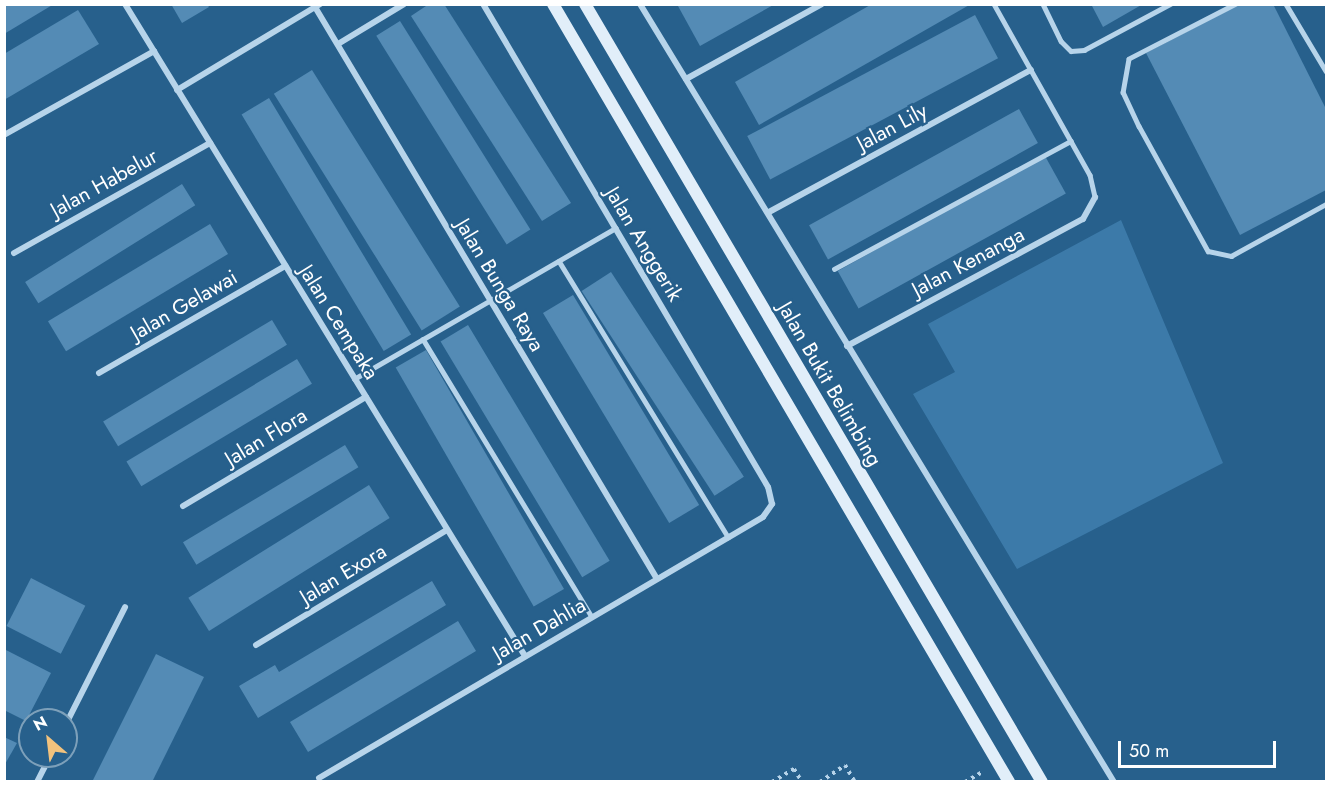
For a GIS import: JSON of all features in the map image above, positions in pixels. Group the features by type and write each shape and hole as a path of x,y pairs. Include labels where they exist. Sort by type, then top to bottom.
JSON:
{"main road":[{"path":"553,4 1009,782"},
{"name":"Jalan Bukit Belimbing","path":"585,4 1042,782"}],"street":[{"name":"Jalan Cempaka","path":"125,4 525,656"},
{"path":"338,44 404,4"},
{"name":"Jalan Anggerik","path":"483,4 768,487 772,504"},
{"path":"640,4 769,212 847,346 1114,782"},
{"path":"687,79 822,4"},
{"path":"177,90 317,6"},
{"name":"Jalan Bunga Raya","path":"317,6 657,579"},
{"path":"4,135 153,51"},
{"name":"Jalan Lily","path":"769,212 1032,70"},
{"name":"Jalan Habelur","path":"14,253 210,143"},
{"name":"Jalan Kenanga","path":"847,346 1083,219 1095,197"},
{"name":"Jalan Gelawai","path":"99,373 285,266"},
{"name":"Jalan Flora","path":"183,506 366,397"},
{"name":"Jalan Dahlia","path":"319,777 763,517 772,504"},
{"name":"Jalan Exora","path":"256,645 447,530"},
{"path":"74,708 125,607"},
{"path":"37,782 44,768"}],"lane":[{"path":"994,4 1090,175 1095,197"},
{"path":"1043,4 1061,41 1071,51 1084,50 1170,4"},
{"path":"1236,4 1129,59 1123,92 1139,126 1208,251 1231,256 1326,204"},
{"path":"1286,4 1326,71"},
{"path":"834,269 1071,141"},
{"path":"354,379 616,228"},
{"path":"559,261 728,537"},
{"path":"423,339 592,617"}],"path":[{"path":"965,782 998,764"},
{"path":"820,782 845,765 855,782"},
{"path":"771,782 794,769 802,782"}],"shaded area":[{"path":"1121,220 1223,463 1017,569 913,394 955,372 928,324"}],"building":[{"path":"4,4 54,4 4,34"},
{"path":"171,4 207,4 209,7 182,23"},
{"path":"429,4 444,4 571,203 542,221 411,16"},
{"path":"680,4 775,4 700,46 678,6"},
{"path":"872,4 971,4 759,125 735,82"},
{"path":"1091,4 1143,4 1103,27"},
{"path":"1240,4 1273,4 1326,109 1326,190 1240,235 1146,53"},
{"path":"78,10 99,44 4,100 4,54"},
{"path":"975,15 998,58 770,179 747,136"},
{"path":"400,21 530,230 507,244 376,36"},
{"path":"312,70 460,307 422,330 274,94"},
{"path":"269,98 411,335 384,351 242,114"},
{"path":"1019,109 1038,143 828,259 809,225"},
{"path":"1045,156 1066,194 859,309 838,271"},
{"path":"182,184 195,205 38,303 25,282"},
{"path":"210,224 228,254 66,351 48,321"},
{"path":"611,272 744,477 715,496 582,291"},
{"path":"573,295 699,505 669,523 543,313"},
{"path":"272,320 287,345 118,446 103,421"},
{"path":"468,325 610,561 582,577 441,341"},
{"path":"426,350 564,589 534,607 396,368"},
{"path":"297,359 312,384 141,486 126,461"},
{"path":"345,445 358,467 196,565 183,542"},
{"path":"369,485 390,518 209,631 188,598"},
{"path":"31,578 85,606 61,654 6,626"},
{"path":"432,581 446,605 258,718 239,686 275,665 279,672"},
{"path":"458,621 476,651 308,752 290,722"},
{"path":"4,649 51,673 33,708 18,708 18,717 4,710"},
{"path":"156,654 204,677 152,782 92,782"},
{"path":"4,737 17,743 4,766"}]}
